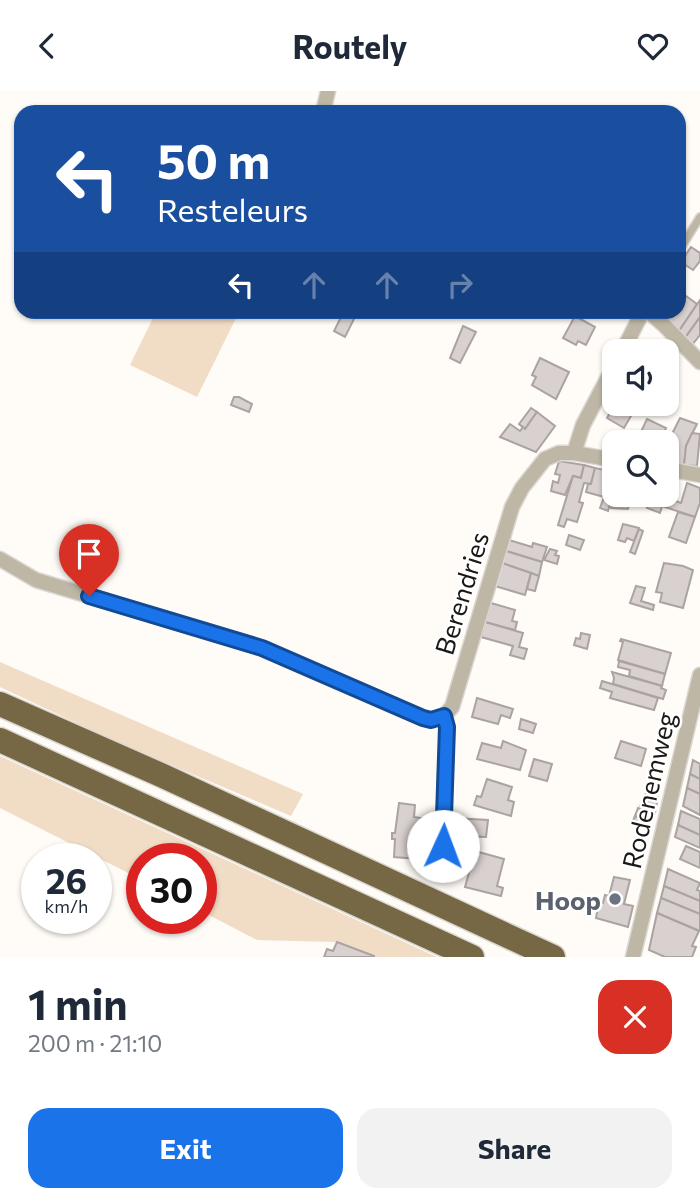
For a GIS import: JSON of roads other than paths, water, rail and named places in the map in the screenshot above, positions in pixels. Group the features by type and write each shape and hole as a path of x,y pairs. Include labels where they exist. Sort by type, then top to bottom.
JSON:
{"highway":[{"path":"0,704 161,775 553,957"},
{"path":"0,740 472,957"}],"street":[{"path":"629,339 641,319"},
{"path":"656,319 700,362"},
{"path":"602,389 583,425 574,453 602,458"},
{"name":"Berendries","path":"442,873 447,727 444,716 452,706 512,507 522,488 545,459 559,453 574,453"},
{"path":"679,472 700,475"},
{"path":"0,559 36,580 262,648 423,718 431,720 444,716"},
{"name":"Rodenemweg","path":"634,957 700,675"}],"lane":[{"path":"686,240 700,217"}],"place":[{"name":"Hoop","path":"615,899"}]}
